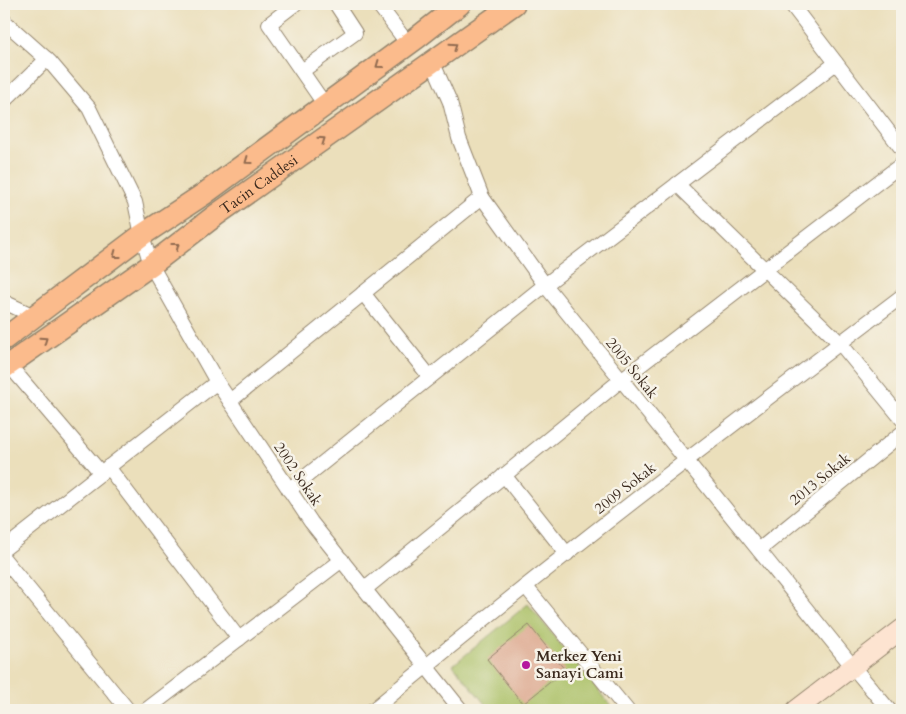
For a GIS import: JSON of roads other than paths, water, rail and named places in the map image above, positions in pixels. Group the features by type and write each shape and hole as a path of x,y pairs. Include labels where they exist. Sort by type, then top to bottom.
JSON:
{"main road":[{"name":"Tacin Caddesi","path":"4,338 142,235 204,194 460,4"},
{"name":"Tacin Caddesi","path":"6,367 151,264 216,215 514,4"}],"street":[{"path":"295,4 269,24 325,105"},
{"path":"302,71 355,33 336,4"},
{"path":"378,4 408,44"},
{"path":"791,4 902,149"},
{"name":"2002 Sokak","path":"4,22 47,60 89,108 135,202 151,264 217,382 311,522 461,710"},
{"path":"4,101 47,60"},
{"name":"2005 Sokak","path":"432,61 450,102 459,138 482,197 545,285 889,710"},
{"path":"289,490 545,285 836,63"},
{"path":"365,589 621,380 902,164"},
{"path":"677,184 840,343 902,419"},
{"path":"230,401 482,197"},
{"path":"363,294 430,377"},
{"name":"2009 Sokak","path":"372,710 686,460 902,296"},
{"path":"4,302 34,316"},
{"path":"6,367 105,470 239,639"},
{"path":"6,544 105,470 217,382"},
{"name":"2013 Sokak","path":"759,550 902,433"},
{"path":"504,475 567,554"},
{"path":"4,559 128,710"},
{"path":"146,710 342,560"},
{"path":"526,587 627,710"},
{"path":"796,710 902,629"}],"place":[{"name":"Merkez Yeni Sanayi Cami","path":"526,665"}]}
